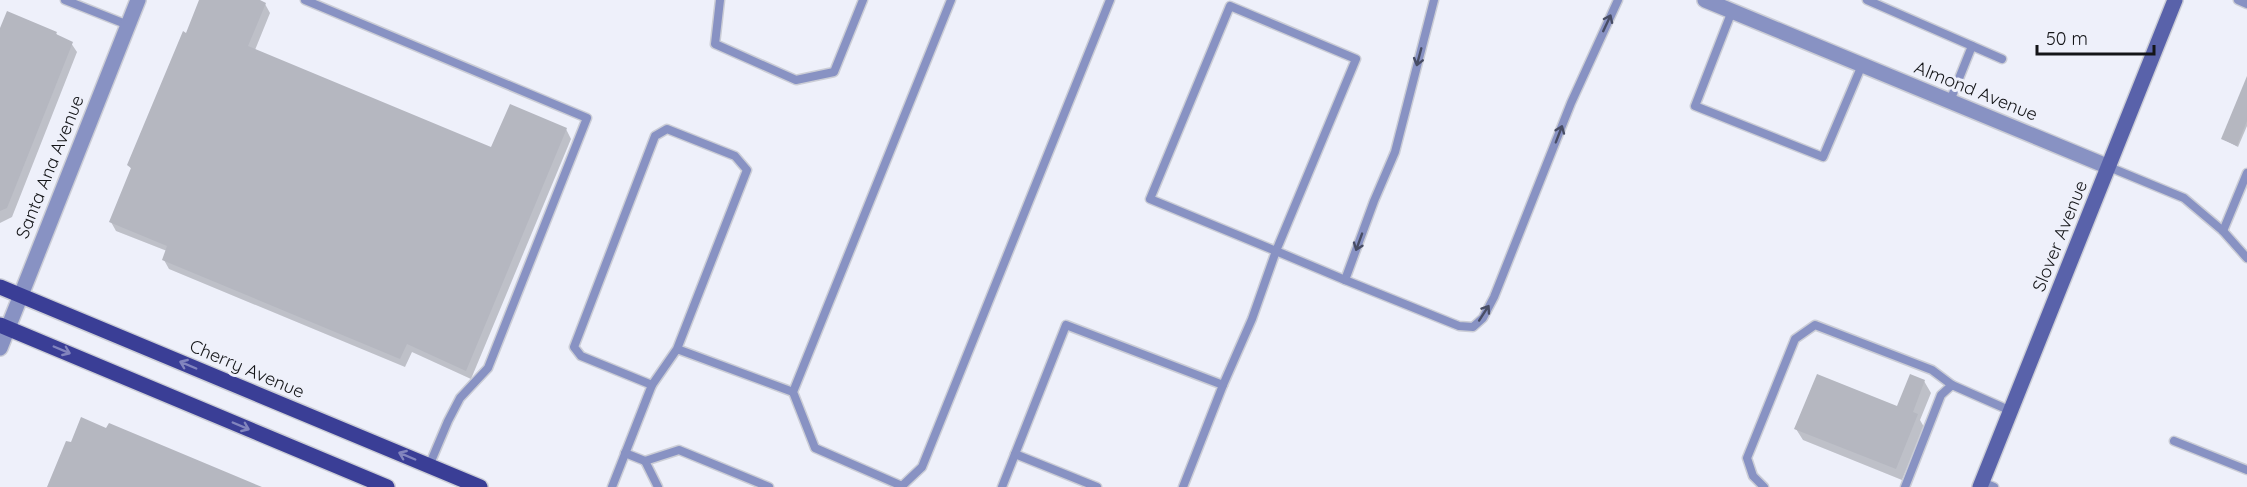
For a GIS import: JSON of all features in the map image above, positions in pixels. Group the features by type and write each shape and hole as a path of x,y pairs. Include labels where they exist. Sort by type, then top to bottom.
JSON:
{"main road":[{"name":"Slover Avenue","path":"1985,485 2011,411 2175,0"},
{"name":"Cherry Avenue","path":"0,287 480,487"},
{"path":"4,326 387,487"}],"street":[{"name":"Santa Ana Avenue","path":"0,348 4,326 20,296 138,0"},
{"name":"Almond Avenue","path":"1705,0 2109,167"}],"lane":[{"path":"65,0 128,25"},
{"path":"305,0 587,118 488,368 460,398 429,466"},
{"path":"720,0 715,44 796,80 834,72 863,0"},
{"path":"951,0 793,392 815,448 902,486 922,467 1110,0"},
{"path":"1346,280 1374,201 1395,152 1434,0"},
{"path":"1183,487 1252,319 1276,251 1356,59 1230,6 1150,199 1276,251 1346,280 1460,326 1473,327 1483,318 1498,287 1570,103 1618,0"},
{"path":"1867,0 2002,58"},
{"path":"2238,0 2247,4"},
{"path":"1732,11 1695,105 1823,157 1862,65"},
{"path":"1950,101 1972,46"},
{"path":"612,487 652,385 677,350 747,170 735,156 667,129 655,136 574,347 580,356 652,385"},
{"name":"Almond Avenue","path":"2109,167 2184,198 2223,231 2247,258"},
{"path":"2223,231 2247,173"},
{"path":"1002,487 1066,324 1223,385"},
{"path":"1764,487 1753,476 1747,458 1795,339 1815,326 1932,370 1952,385 2011,411"},
{"path":"677,350 793,392"},
{"path":"1905,487 1941,395 1952,385"},
{"path":"2174,441 2247,470"},
{"path":"625,453 645,461 679,450 769,487"},
{"path":"1015,454 1097,487"},
{"path":"645,461 658,487"}],"building":[{"path":"199,0 260,0 266,3 248,46 491,147 510,104 567,128 466,371 407,344 400,359 162,260 167,246 109,222 131,168 127,165 183,31 186,33"},
{"path":"7,11 57,32 56,34 73,42 7,208 0,211 0,28"},
{"path":"2247,76 2247,121 2237,146 2221,139"},
{"path":"1817,374 1897,406 1910,374 1925,380 1913,412 1918,414 1896,469 1794,429"},
{"path":"81,417 106,428 109,423 262,487 47,487 66,441 71,442"}]}
